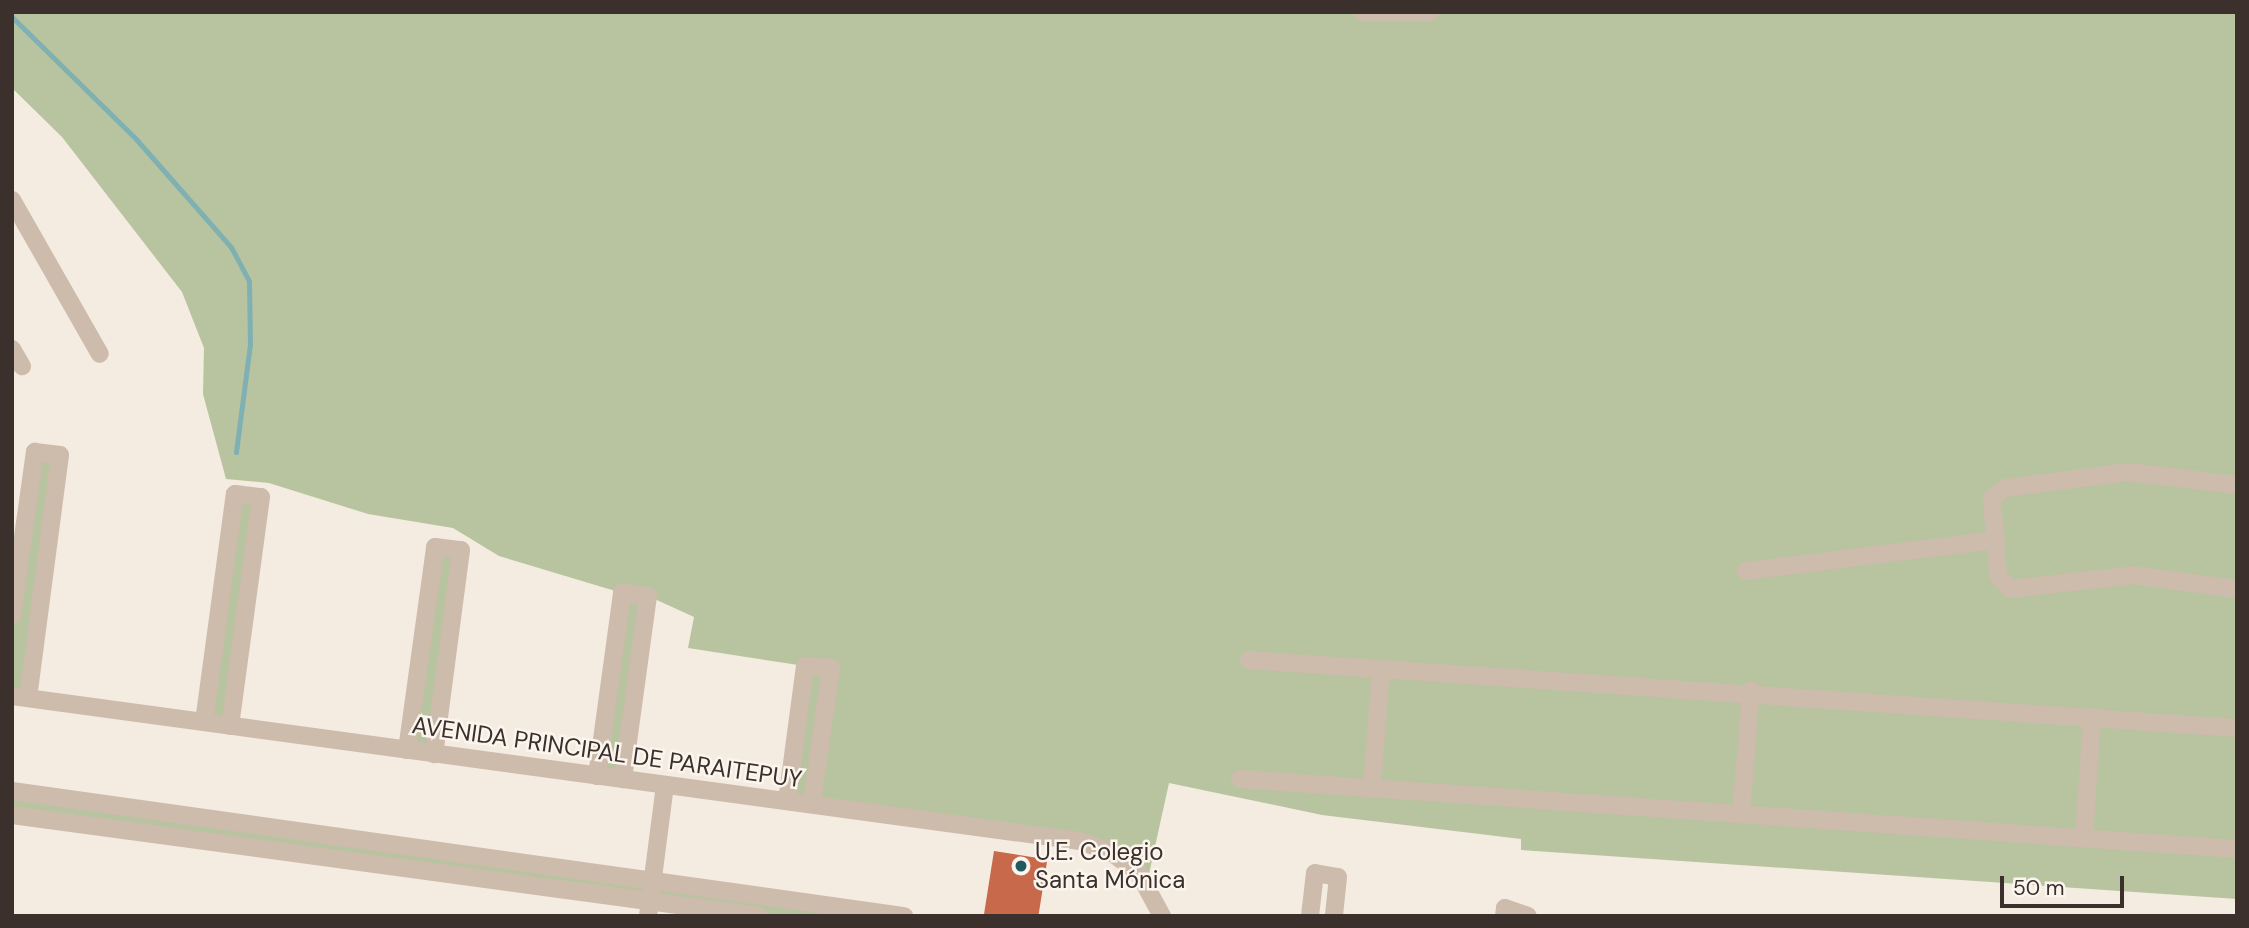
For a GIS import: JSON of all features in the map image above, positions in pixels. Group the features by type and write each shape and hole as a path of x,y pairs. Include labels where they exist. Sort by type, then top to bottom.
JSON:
{"street":[{"path":"1362,12 1430,12"},
{"path":"12,200 100,354"},
{"path":"12,349 22,366"},
{"path":"12,615 35,452 60,455 20,697"},
{"path":"2237,485 2128,472 2005,488 1992,499 1998,576 2010,589 2132,575 2237,589"},
{"path":"204,722 235,494 261,497 230,726"},
{"path":"1746,571 1996,540"},
{"path":"407,750 435,547 461,550 434,754"},
{"path":"597,776 622,593 648,596 623,779"},
{"path":"1249,660 1751,690 2237,729"},
{"path":"787,801 805,666 831,668 812,804"},
{"path":"1373,789 1381,668"},
{"path":"1741,814 1751,690"},
{"name":"AVENIDA PRINCIPAL DE PARAITEPUY","path":"20,697 1096,845 1138,872 1162,916"},
{"path":"2084,838 2092,716"},
{"path":"1240,779 2237,849"},
{"path":"649,908 665,785"},
{"path":"12,790 653,877 904,916"},
{"path":"12,815 216,842 649,908 759,916"},
{"path":"216,842 218,818"},
{"path":"1310,916 1315,873 1338,877 1334,916"},
{"path":"1504,916 1505,908 1528,916"}],"green space":[{"path":"12,12 2237,12 2237,899 1521,850 1521,839 1322,815 1169,783 1147,883 1111,852 787,801 805,666 688,648 694,617 648,596 623,779 597,776 622,593 499,556 453,528 368,514 269,483 226,479 203,394 204,348 182,292 62,137 12,88"},
{"path":"35,452 60,455 28,698 12,696 12,615"},
{"path":"235,494 261,497 233,725 207,722"},
{"path":"435,547 461,550 436,754 410,750"},
{"path":"12,791 904,916 759,916 12,815"}],"building":[{"path":"994,851 1047,859 1038,916 984,916"}],"waterway":[{"path":"12,17 136,139 231,247 249,281 250,344 236,452"}],"place":[{"name":"U.E. Colegio Santa Mónica","path":"1021,866"}]}
